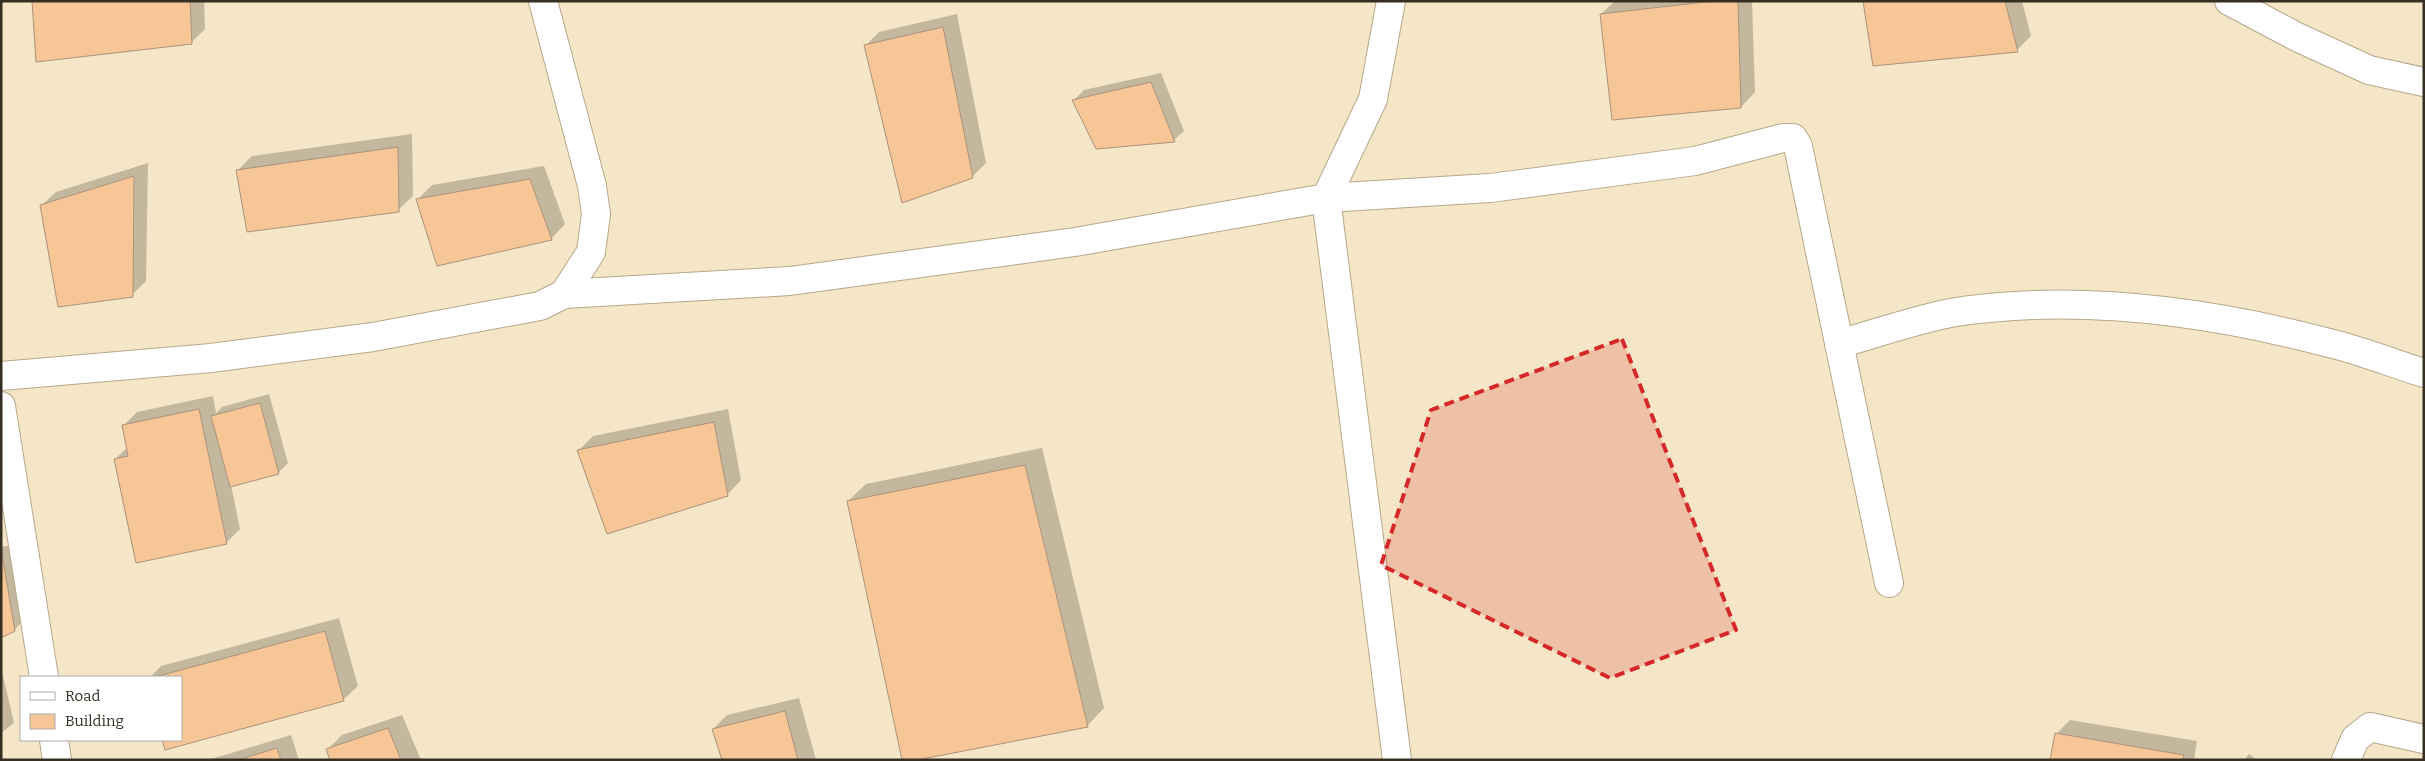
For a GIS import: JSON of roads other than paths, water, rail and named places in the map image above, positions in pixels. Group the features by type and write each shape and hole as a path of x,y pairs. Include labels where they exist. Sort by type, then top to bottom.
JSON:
{"street":[{"path":"543,1 592,186 596,214 590,252 564,294"},
{"path":"1391,1 1373,99 1326,198 1397,760"},
{"path":"2229,1 2297,37 2369,70 2424,82"},
{"path":"1,376 211,358 373,337 540,306 564,294 790,281 1075,242 1326,198 1490,188 1696,161 1783,138 1792,138 1798,146 1890,584"},
{"path":"1839,344 1954,312 2036,304 2137,307 2254,324 2339,346 2424,373"},
{"path":"1,406 44,676"},
{"path":"2346,760 2355,739 2370,727 2424,739"},
{"path":"54,741 57,760"}]}
